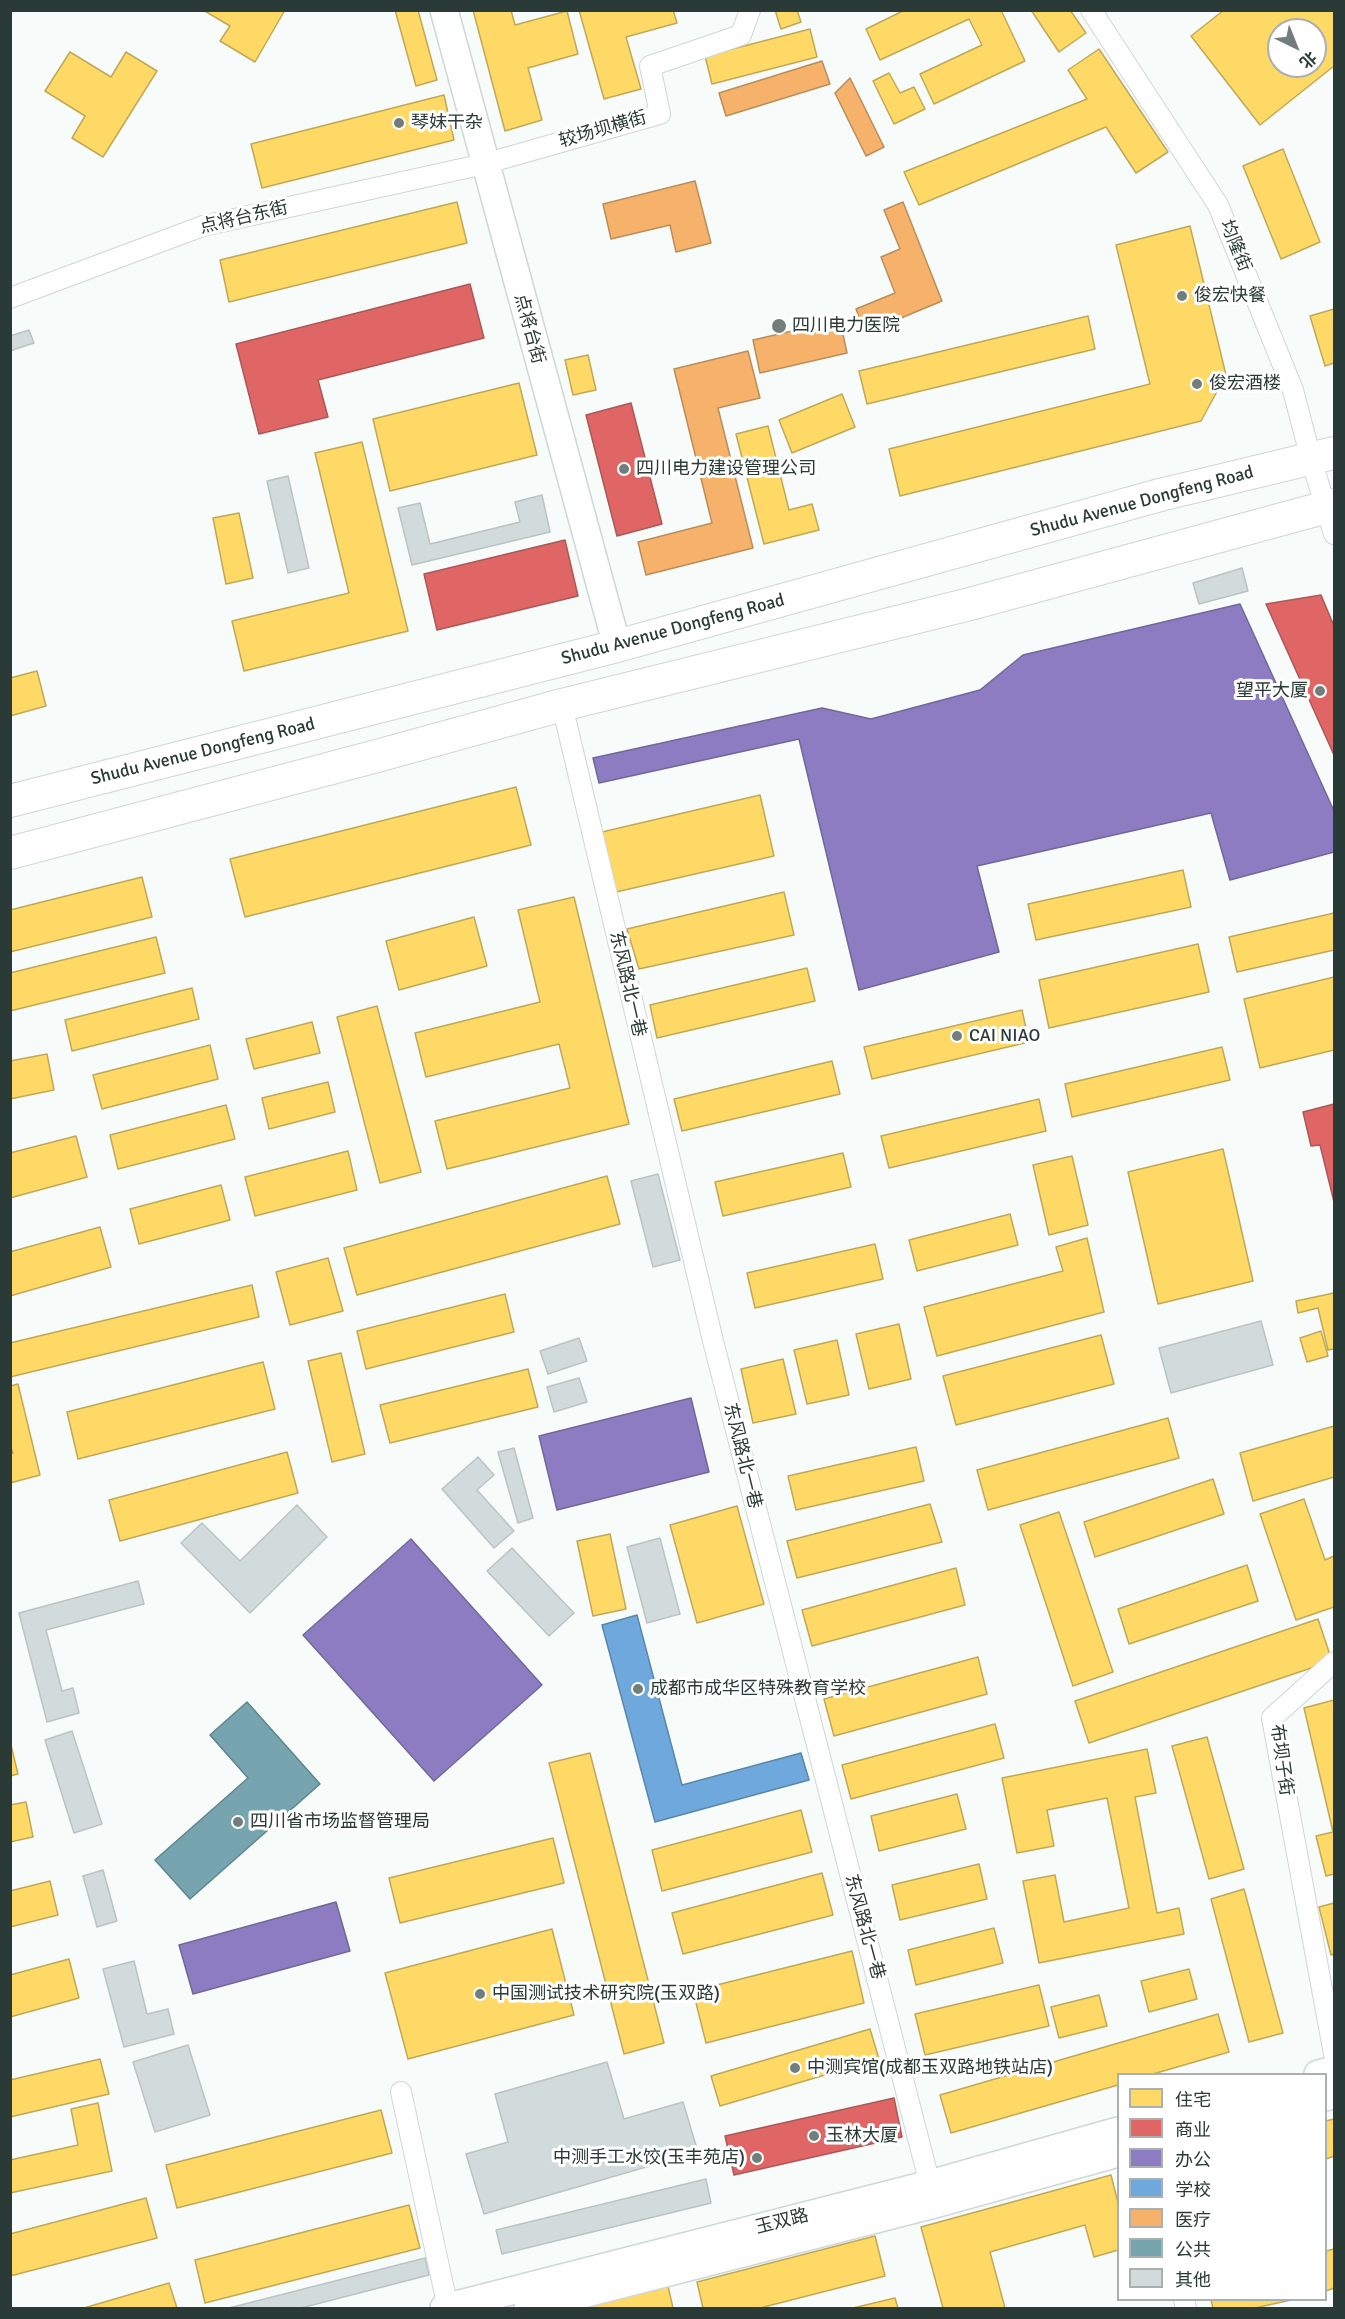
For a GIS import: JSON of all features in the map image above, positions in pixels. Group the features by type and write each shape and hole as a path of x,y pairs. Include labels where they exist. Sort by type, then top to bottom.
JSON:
{"main road":[{"name":"点将台街","path":"444,10 484,164 617,646"},
{"name":"Shudu Avenue Dongfeng Road","path":"10,801 617,646 1160,495 1323,456"},
{"path":"10,853 561,705 1331,516"},
{"name":"玉双路","path":"528,2308 933,2194 1117,2132"},
{"name":"玉双路","path":"447,2308 933,2194 1117,2153"}],"street":[{"name":"较场坝横街","path":"484,164 660,114 650,66 741,35 750,10"},
{"name":"均隆街","path":"1091,10 1218,205 1293,390 1323,456 1331,516"},
{"name":"点将台东街","path":"10,298 203,226 484,164"},
{"name":"东风路北一巷","path":"561,705 712,1341 933,2194"},
{"name":"布坝子街","path":"1335,1662 1272,1718 1335,2054"},
{"path":"401,2092 447,2308"}],"building: 住宅":[{"path":"203,10 285,10 255,62 220,41 230,26"},
{"path":"395,10 418,10 437,80 416,86"},
{"path":"473,10 511,10 515,25 567,11 578,54 528,68 542,120 505,131"},
{"path":"579,10 673,10 677,23 626,37 641,89 604,99"},
{"path":"775,10 797,10 801,22 781,29"},
{"path":"905,10 1001,10 1025,61 934,104 920,74 982,45 969,19 880,60 866,29"},
{"path":"1031,10 1070,10 1086,33 1059,52"},
{"path":"1224,10 1334,10 1334,66 1327,72 1327,18 1267,18 1267,78 1319,78 1260,125 1191,36"},
{"path":"810,29 817,57 712,84 705,56"},
{"path":"1099,49 1168,152 1136,173 1106,127 919,205 904,172 1087,99 1068,70"},
{"path":"70,52 111,77 126,52 157,71 103,157 72,138 85,116 45,91"},
{"path":"889,73 900,93 914,87 925,109 894,124 873,81"},
{"path":"444,95 454,140 262,188 251,144"},
{"path":"1283,149 1320,242 1281,259 1243,166"},
{"path":"457,202 467,243 229,302 220,260"},
{"path":"1190,226 1226,375 1201,421 900,496 889,449 1150,384 1116,245"},
{"path":"1334,309 1334,363 1325,366 1310,316"},
{"path":"1088,316 1095,349 867,404 859,371"},
{"path":"588,355 596,390 573,395 565,360"},
{"path":"519,383 537,455 390,491 373,419"},
{"path":"842,394 855,427 792,453 779,420"},
{"path":"768,426 789,510 812,504 819,530 764,544 736,434"},
{"path":"362,442 408,631 244,671 232,621 349,593 315,453"},
{"path":"239,513 253,578 226,584 213,518"},
{"path":"37,671 46,706 10,716 10,678"},
{"path":"516,787 531,845 245,917 230,859"},
{"path":"760,795 774,856 616,892 602,832"},
{"path":"1183,870 1191,907 1036,940 1028,904"},
{"path":"142,877 152,917 10,952 10,910"},
{"path":"784,892 794,935 639,969 627,929"},
{"path":"574,897 629,1124 447,1169 435,1121 570,1088 559,1044 426,1077 415,1033 540,1002 518,910"},
{"path":"1334,913 1334,950 1237,972 1229,937"},
{"path":"474,917 487,966 399,990 386,941"},
{"path":"156,937 165,973 10,1011 10,973"},
{"path":"1198,944 1209,992 1049,1028 1039,980"},
{"path":"807,968 815,1001 657,1038 650,1005"},
{"path":"1334,977 1334,1050 1260,1068 1244,999"},
{"path":"192,988 199,1019 72,1051 65,1020"},
{"path":"377,1006 421,1172 380,1183 337,1017"},
{"path":"1022,1010 1029,1042 872,1079 864,1047"},
{"path":"312,1022 320,1053 254,1069 246,1039"},
{"path":"210,1045 218,1079 102,1109 93,1075"},
{"path":"1222,1047 1230,1080 1072,1117 1065,1084"},
{"path":"47,1054 54,1090 10,1099 10,1061"},
{"path":"832,1061 840,1094 682,1131 674,1099"},
{"path":"328,1082 335,1112 269,1129 262,1098"},
{"path":"1039,1099 1046,1131 889,1168 881,1136"},
{"path":"226,1105 235,1139 118,1169 110,1135"},
{"path":"76,1136 87,1177 10,1198 10,1153"},
{"path":"1223,1149 1253,1281 1158,1304 1128,1172"},
{"path":"348,1151 357,1190 255,1216 245,1177"},
{"path":"843,1153 851,1187 723,1216 715,1182"},
{"path":"1072,1156 1088,1225 1049,1235 1033,1165"},
{"path":"607,1176 620,1224 357,1295 344,1248"},
{"path":"221,1185 230,1220 139,1244 130,1209"},
{"path":"1010,1214 1018,1245 917,1271 909,1240"},
{"path":"100,1227 111,1267 10,1296 10,1252"},
{"path":"1087,1238 1104,1312 937,1356 924,1307 1063,1271 1056,1247"},
{"path":"875,1244 883,1279 755,1308 747,1273"},
{"path":"328,1258 343,1311 290,1325 276,1272"},
{"path":"252,1285 259,1317 10,1377 10,1343"},
{"path":"1334,1293 1334,1349 1328,1350 1318,1308 1298,1313 1296,1301"},
{"path":"505,1294 514,1332 366,1369 357,1331"},
{"path":"899,1324 911,1379 869,1389 856,1334"},
{"path":"1321,1331 1328,1356 1307,1362 1300,1338"},
{"path":"1101,1335 1114,1384 956,1425 943,1376"},
{"path":"837,1340 849,1395 807,1404 794,1350"},
{"path":"341,1353 365,1454 332,1462 308,1361"},
{"path":"783,1359 796,1414 753,1423 741,1369"},
{"path":"263,1362 275,1409 78,1459 67,1412"},
{"path":"528,1369 538,1407 390,1443 380,1405"},
{"path":"18,1384 40,1475 10,1483 10,1454 13,1453 10,1445 10,1386"},
{"path":"1168,1418 1179,1458 988,1510 977,1470"},
{"path":"1334,1426 1334,1477 1253,1501 1240,1453"},
{"path":"916,1447 924,1481 796,1510 788,1476"},
{"path":"287,1452 298,1493 120,1541 109,1500"},
{"path":"1213,1479 1224,1514 1095,1557 1084,1522"},
{"path":"1304,1499 1325,1560 1334,1556 1334,1607 1296,1620 1260,1514"},
{"path":"930,1504 942,1542 797,1578 787,1541"},
{"path":"737,1506 764,1604 697,1623 670,1525"},
{"path":"1059,1512 1113,1672 1073,1686 1020,1525"},
{"path":"610,1534 626,1609 593,1616 577,1541"},
{"path":"1247,1565 1258,1601 1129,1644 1118,1609"},
{"path":"956,1568 965,1605 812,1646 802,1610"},
{"path":"1318,1619 1332,1661 1089,1743 1075,1701"},
{"path":"978,1657 987,1694 834,1736 824,1699"},
{"path":"1334,1700 1334,1874 1326,1876 1316,1836 1333,1832 1304,1708"},
{"path":"995,1724 1004,1758 851,1799 842,1765"},
{"path":"1207,1737 1244,1869 1209,1879 1172,1746"},
{"path":"10,1741 18,1774 10,1776"},
{"path":"1147,1749 1156,1793 1135,1797 1157,1913 1179,1908 1184,1934 1039,1963 1023,1881 1055,1875 1064,1922 1129,1908 1107,1798 1047,1810 1054,1846 1017,1853 1002,1778"},
{"path":"590,1753 664,2043 624,2054 549,1763"},
{"path":"957,1794 966,1829 879,1851 871,1816"},
{"path":"26,1802 33,1837 10,1842 10,1805"},
{"path":"801,1810 812,1852 662,1891 652,1850"},
{"path":"553,1838 564,1883 400,1923 389,1878"},
{"path":"979,1864 987,1899 900,1920 892,1885"},
{"path":"822,1873 833,1915 683,1954 672,1913"},
{"path":"50,1881 58,1915 10,1927 10,1891"},
{"path":"1244,1889 1283,2033 1249,2042 1211,1899"},
{"path":"1334,1903 1334,1954 1331,1955 1319,1907"},
{"path":"994,1928 1003,1963 916,1985 908,1950"},
{"name":"中国测试技术研究院(玉双路)","path":"552,1929 574,2015 408,2059 385,1973"},
{"path":"852,1951 864,2003 706,2043 693,1991"},
{"path":"69,1959 79,1998 10,2017 10,1975"},
{"path":"1189,1969 1197,1999 1149,2012 1141,1981"},
{"path":"1039,1985 1049,2026 925,2055 915,2014"},
{"path":"1099,1995 1107,2026 1059,2038 1051,2007"},
{"path":"1218,2014 1229,2052 1156,2073 1117,2073 1117,2085 951,2133 940,2095"},
{"name":"中测宾馆(成都玉双路地铁站店)","path":"870,2029 879,2059 720,2106 711,2076"},
{"path":"100,2059 109,2094 10,2117 10,2080"},
{"path":"98,2103 112,2171 10,2193 10,2160 78,2145 71,2109"},
{"path":"381,2110 392,2153 177,2208 166,2165"},
{"path":"1334,2119 1334,2156 1327,2159 1327,2121"},
{"path":"1111,2175 1117,2199 1117,2250 1094,2257 1085,2225 990,2252 1005,2308 943,2308 921,2227"},
{"path":"146,2198 157,2238 10,2276 10,2234"},
{"path":"409,2205 420,2248 205,2303 195,2260"},
{"path":"875,2236 885,2276 760,2308 703,2308 697,2282"},
{"path":"1334,2249 1334,2288 1327,2291 1327,2251"},
{"path":"169,2283 177,2308 84,2308"},
{"path":"668,2286 673,2308 582,2308"},
{"path":"895,2298 898,2308 853,2308"},
{"path":"1211,2301 1286,2301 1255,2308 1213,2308"}],"building: 商业":[{"path":"470,284 484,338 318,380 328,417 259,434 236,344"},
{"name":"四川电力建设管理公司","path":"631,403 662,524 617,536 586,415"},
{"path":"565,540 578,596 437,630 424,574"},
{"name":"望平大厦","path":"1321,595 1334,626 1334,755 1266,604"},
{"path":"1334,1104 1334,1202 1320,1145 1311,1146 1303,1112"},
{"name":"玉林大厦","path":"894,2098 902,2137 734,2175 725,2136"}],"building: 办公":[{"path":"1240,604 1334,811 1334,852 1230,880 1211,813 977,866 999,952 859,990 799,739 599,783 593,758 822,708 871,719 980,690 1023,655"},
{"path":"691,1398 709,1472 557,1510 539,1436"},
{"path":"411,1539 542,1685 434,1781 303,1635"},
{"path":"336,1902 350,1951 193,1994 179,1945"}],"building: 学校":[{"name":"成都市成华区特殊教育学校","path":"637,1615 682,1785 801,1753 809,1780 655,1822 602,1625"}],"building: 医疗":[{"path":"822,61 830,84 726,116 719,93"},
{"path":"850,78 884,147 866,156 835,93"},
{"path":"695,181 711,243 676,252 670,225 611,239 603,204"},
{"path":"903,202 942,301 865,333 856,309 895,293 881,257 900,249 884,210"},
{"path":"840,320 847,353 760,373 753,340"},
{"path":"748,351 760,398 718,408 753,548 646,575 638,542 712,523 674,369"}],"building: 公共":[{"name":"四川省市场监督管理局","path":"247,1702 320,1784 190,1899 155,1860 248,1778 210,1735"}],"building: 其他":[{"path":"29,330 34,343 10,351 10,336"},
{"path":"288,476 309,568 288,573 267,481"},
{"path":"542,495 550,532 412,565 398,508 420,503 430,544 520,522 515,502"},
{"path":"1242,568 1248,591 1199,604 1193,583"},
{"path":"658,1174 680,1260 653,1267 631,1181"},
{"path":"1261,1321 1273,1365 1171,1393 1159,1348"},
{"path":"579,1338 587,1361 548,1374 540,1351"},
{"path":"579,1378 587,1402 554,1412 547,1387"},
{"path":"514,1448 533,1518 518,1523 498,1452"},
{"path":"478,1457 494,1475 477,1490 514,1531 494,1548 442,1489"},
{"path":"297,1505 327,1537 250,1613 181,1543 202,1523 240,1561"},
{"path":"660,1538 680,1614 647,1623 627,1547"},
{"path":"512,1548 574,1613 549,1636 487,1571"},
{"path":"138,1581 144,1604 46,1630 62,1691 73,1688 79,1713 47,1722 19,1613"},
{"path":"72,1731 102,1824 74,1833 45,1740"},
{"path":"103,1870 117,1921 97,1927 83,1876"},
{"path":"134,1961 147,2014 168,2009 174,2034 124,2047 103,1969"},
{"path":"188,2045 210,2115 155,2132 133,2062"},
{"path":"607,2062 624,2119 683,2102 698,2152 484,2214 466,2154 508,2142 495,2094"},
{"path":"706,2179 711,2203 502,2254 496,2230"},
{"path":"425,2258 429,2275 301,2308 229,2308"}],"place":[{"name":"琴妹干杂","path":"399,123"},
{"name":"俊宏快餐","path":"1182,296"},
{"name":"四川电力医院","path":"779,326"},
{"name":"俊宏酒楼","path":"1197,384"},
{"name":"四川电力建设管理公司","path":"624,469"},
{"name":"望平大厦","path":"1320,691"},
{"name":"CAI NIAO","path":"957,1036"},
{"name":"成都市成华区特殊教育学校","path":"638,1689"},
{"name":"四川省市场监督管理局","path":"238,1822"},
{"name":"中国测试技术研究院(玉双路)","path":"480,1994"},
{"name":"中测宾馆(成都玉双路地铁站店)","path":"795,2068"},
{"name":"玉林大厦","path":"814,2136"},
{"name":"中测手工水饺(玉丰苑店)","path":"757,2158"}]}
